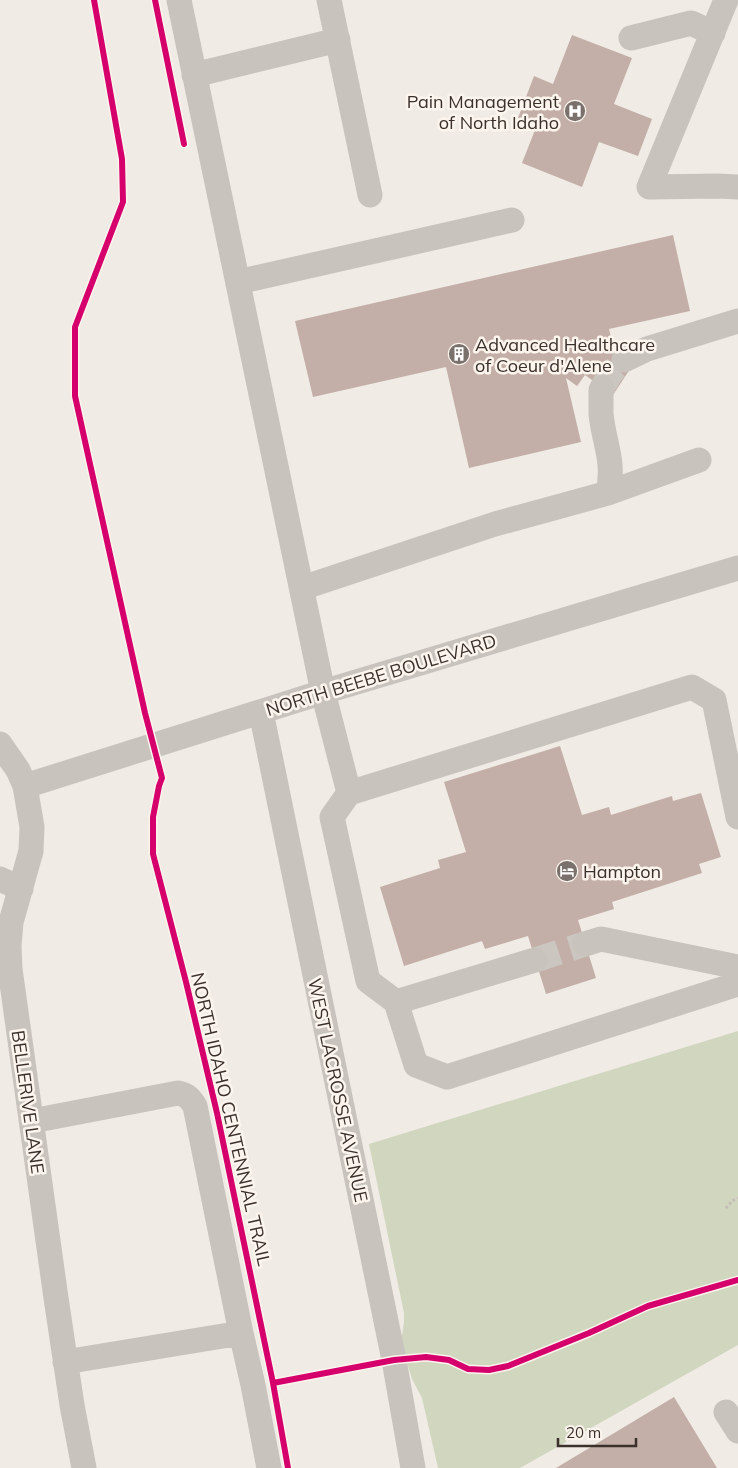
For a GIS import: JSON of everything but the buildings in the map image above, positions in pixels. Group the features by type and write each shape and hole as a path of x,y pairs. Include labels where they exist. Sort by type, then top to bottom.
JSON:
{"street":[{"path":"179,0 323,692 350,793"},
{"path":"330,0 370,194"},
{"path":"726,0 649,187 738,187"},
{"path":"631,38 691,23 713,33"},
{"path":"194,75 338,40"},
{"path":"238,282 512,220"},
{"path":"624,360 647,350 738,321"},
{"path":"602,388 602,414 612,475 608,493"},
{"path":"302,588 495,524 608,493 699,460"},
{"name":"NORTH BEEBE BOULEVARD","path":"24,786 323,692 738,568"},
{"path":"738,817 714,700 692,687 350,793 332,817 368,981 396,1002 416,1065 447,1078 738,984"},
{"name":"WEST LACROSSE AVENUE","path":"261,712 394,1360 413,1468"},
{"name":"BELLERIVE LANE","path":"0,744 18,770 24,786 32,827 32,846 10,884 10,969 65,1362 84,1468"},
{"path":"585,944 600,939 738,967"},
{"path":"396,1002 535,960"},
{"path":"32,1121 178,1093 186,1095 191,1100 195,1106 269,1468"},
{"path":"65,1362 241,1333"}],"path":[{"path":"726,1208 732,1201 738,1198"}],"green space":[{"path":"738,1031 738,1345 520,1468 438,1468 422,1398 412,1379 401,1343 404,1313 369,1144"}],"tunnel":[{"path":"602,388 611,373 624,360"},
{"path":"535,960 585,944"}],"cycle path":[{"name":"NORTH IDAHO CENTENNIAL TRAIL","path":"94,0 122,159 123,202 75,327 75,396 145,713 162,778 153,817 153,854 217,1113 273,1383 288,1468"},
{"path":"155,0 184,144"},
{"path":"273,1383 394,1360 426,1357 449,1360 468,1369 489,1370 508,1366 589,1333 648,1306 738,1280"}],"place":[{"name":"Pain Management of North Idaho","path":"575,111"},
{"name":"Advanced Healthcare of Coeur d'Alene","path":"459,354"},
{"name":"Hampton","path":"567,871"}]}
